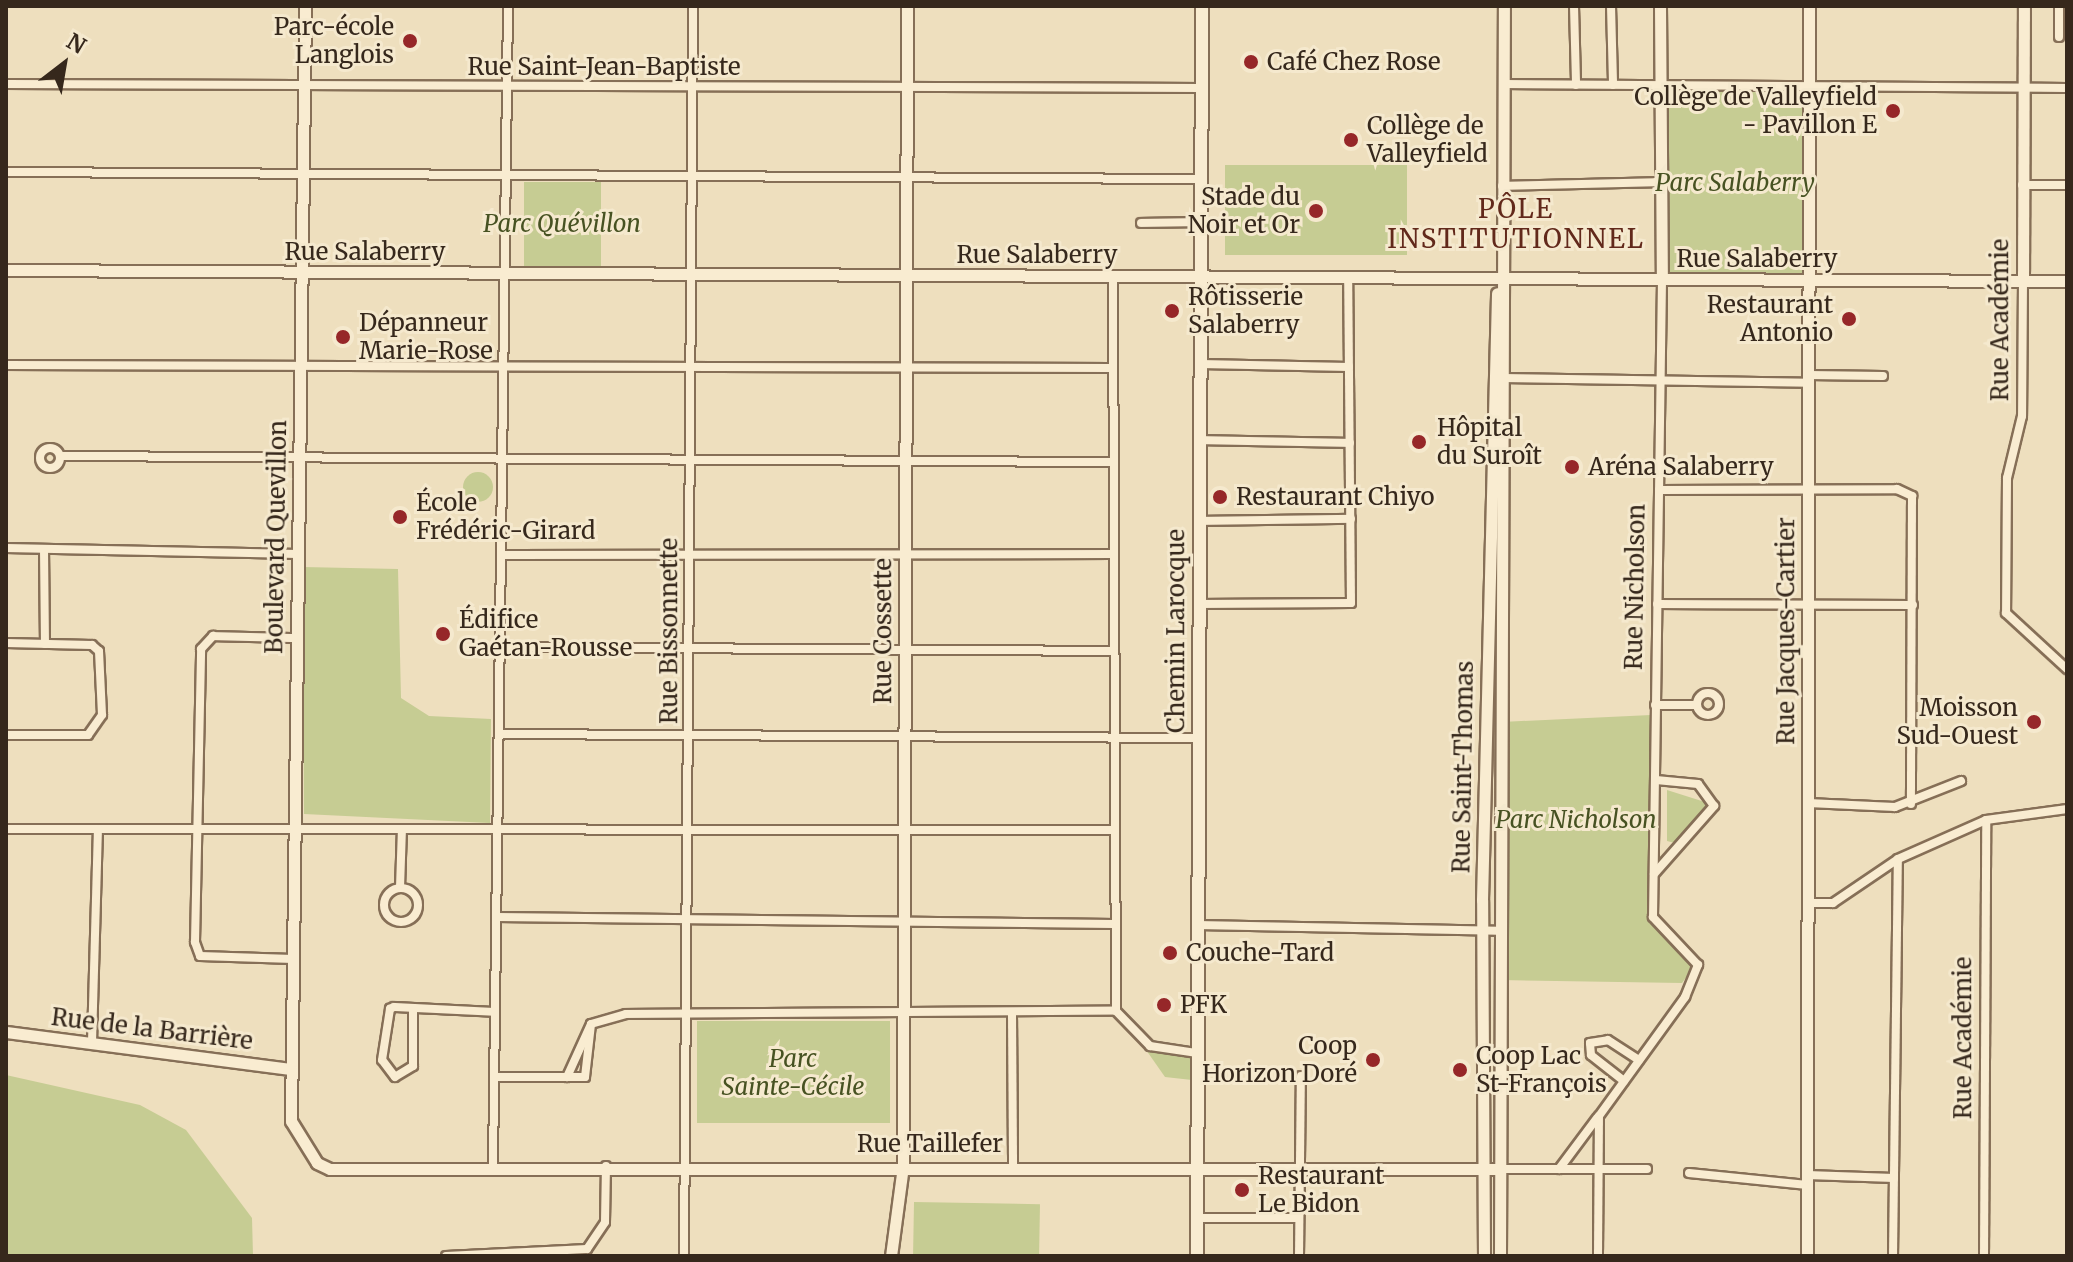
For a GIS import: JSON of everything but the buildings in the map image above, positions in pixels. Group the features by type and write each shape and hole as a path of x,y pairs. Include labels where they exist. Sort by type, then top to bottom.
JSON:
{"main road":[{"name":"Chemin Larocque","path":"1197,1256 1202,6"}],"street":[{"name":"Boulevard Quevillon","path":"291,1069 305,6"},
{"path":"493,1166 508,6"},
{"name":"Rue Bissonnette","path":"684,1256 693,6"},
{"name":"Rue Cossette","path":"891,1256 903,1166 907,6"},
{"name":"Rue Saint-Thomas","path":"1500,1256 1498,931 1503,378 1499,279 1504,6"},
{"path":"1574,6 1576,85"},
{"path":"1611,6 1613,85"},
{"name":"Rue Nicholson","path":"1639,1060 1694,981 1695,960 1655,921 1653,874 1662,280 1660,6"},
{"name":"Rue Jacques-Cartier","path":"1807,1256 1809,6"},
{"name":"Rue Académie","path":"2024,6 2020,88 2022,416 2007,478 2006,613 2015,629 2067,669"},
{"path":"2059,6 2059,37"},
{"name":"Rue Saint-Jean-Baptiste","path":"6,84 1201,88"},
{"path":"1503,84 2067,88"},
{"path":"6,172 1200,179"},
{"path":"1501,186 1661,182"},
{"path":"2022,185 2067,185"},
{"path":"1141,223 1200,222"},
{"name":"Rue Salaberry","path":"6,270 301,274 2067,281"},
{"path":"1113,278 1116,1011 1150,1046 1197,1053"},
{"path":"1198,604 1351,603 1348,278"},
{"name":"Rue Saint-Thomas","path":"1484,1256 1484,930 1491,343 1499,279"},
{"path":"1200,364 1349,367"},
{"path":"6,365 300,370 1113,368"},
{"path":"1503,378 1660,382 1883,376"},
{"path":"1199,440 1350,443"},
{"path":"60,456 1113,462"},
{"path":"1659,490 1897,489 1912,496 1911,804"},
{"path":"1199,521 1351,519"},
{"path":"6,548 298,554"},
{"path":"44,549 45,644"},
{"path":"501,555 1114,554"},
{"path":"1657,604 1913,605"},
{"path":"293,959 200,956 197,830 204,641 297,638"},
{"path":"6,643 99,651 102,715 88,735 6,735"},
{"path":"500,647 905,645 1114,651"},
{"path":"1655,705 1697,705"},
{"path":"1486,723 1499,724"},
{"path":"499,734 1198,738"},
{"path":"1653,874 1714,806 1698,784 1656,780"},
{"path":"1808,803 1911,804 1961,781"},
{"path":"1808,903 1833,903 1898,859 1986,820 2067,809"},
{"name":"Rue Académie","path":"1984,1256 1986,820"},
{"path":"6,829 1114,830"},
{"path":"92,1042 98,829"},
{"path":"400,888 418,904 402,921 385,909 400,888 402,829"},
{"path":"1893,1256 1898,859"},
{"path":"497,917 1114,924"},
{"path":"1197,925 1498,931"},
{"path":"413,1008 413,1066 395,1077 383,1066 383,1020 394,1007 495,1012"},
{"path":"567,1077 591,1024 626,1014 1012,1015 1116,1011"},
{"path":"1012,1015 1013,1166"},
{"path":"494,1077 585,1077 591,1069 591,1024"},
{"name":"Rue de la Barrière","path":"6,1032 291,1069"},
{"path":"1559,1169 1599,1116 1624,1081 1639,1060 1608,1040 1590,1043 1591,1055 1624,1081"},
{"name":"Rue Taillefer","path":"291,1069 295,1136 324,1167 1196,1164 1299,1168 1647,1169"},
{"path":"1299,1256 1301,1076"},
{"path":"1598,1256 1599,1116"},
{"path":"446,1256 587,1249 605,1222 606,1165"},
{"path":"1689,1173 1807,1180 1894,1178"},
{"path":"1197,1218 1298,1218"}],"green space":[{"name":"Parc Salaberry","path":"1661,86 1809,86 1809,280 1661,280"},
{"name":"Stade du Noir et Or","path":"1225,165 1407,165 1407,255 1225,255"},
{"name":"Parc Quévillon","path":"524,182 601,182 601,267 524,267"},
{"path":"478,472 489,476 493,487 489,498 478,502 467,498 463,487 467,476"},
{"path":"303,567 398,569 401,698 429,716 491,719 490,823 304,814"},
{"name":"Parc Nicholson","path":"1651,715 1649,918 1695,960 1693,968 1682,983 1500,980 1502,722"},
{"path":"1667,790 1708,803 1675,843 1667,841"},
{"name":"Parc Sainte-Cécile","path":"697,1021 890,1021 890,1123 697,1123"},
{"path":"1144,1047 1191,1055 1192,1080 1165,1077"},
{"path":"6,1075 140,1105 186,1130 252,1218 253,1256 6,1256"},
{"path":"914,1202 1040,1204 1039,1256 913,1256"}],"place":[{"name":"Parc-école Langlois","path":"410,41"},
{"name":"Café Chez Rose","path":"1251,62"},
{"name":"Collège de Valleyfield - Pavillon E","path":"1893,111"},
{"name":"Collège de Valleyfield","path":"1351,140"},
{"name":"Stade du Noir et Or","path":"1316,211"},
{"name":"Rôtisserie Salaberry","path":"1172,311"},
{"name":"Restaurant Antonio","path":"1849,319"},
{"name":"Dépanneur Marie-Rose","path":"343,337"},
{"name":"Hôpital du Suroît","path":"1419,442"},
{"name":"Aréna Salaberry","path":"1572,467"},
{"name":"Restaurant Chiyo","path":"1220,497"},
{"name":"École Frédéric-Girard","path":"400,517"},
{"name":"Édifice Gaétan-Rousse","path":"443,634"},
{"name":"Moisson Sud-Ouest","path":"2034,722"},
{"name":"Couche-Tard","path":"1170,953"},
{"name":"PFK","path":"1164,1005"},
{"name":"Coop Horizon Doré","path":"1373,1060"},
{"name":"Coop Lac St-François","path":"1460,1070"},
{"name":"Restaurant Le Bidon","path":"1242,1190"}],"district":[{"name":"PÔLE INSTITUTIONNEL","path":"1516,224"}]}
